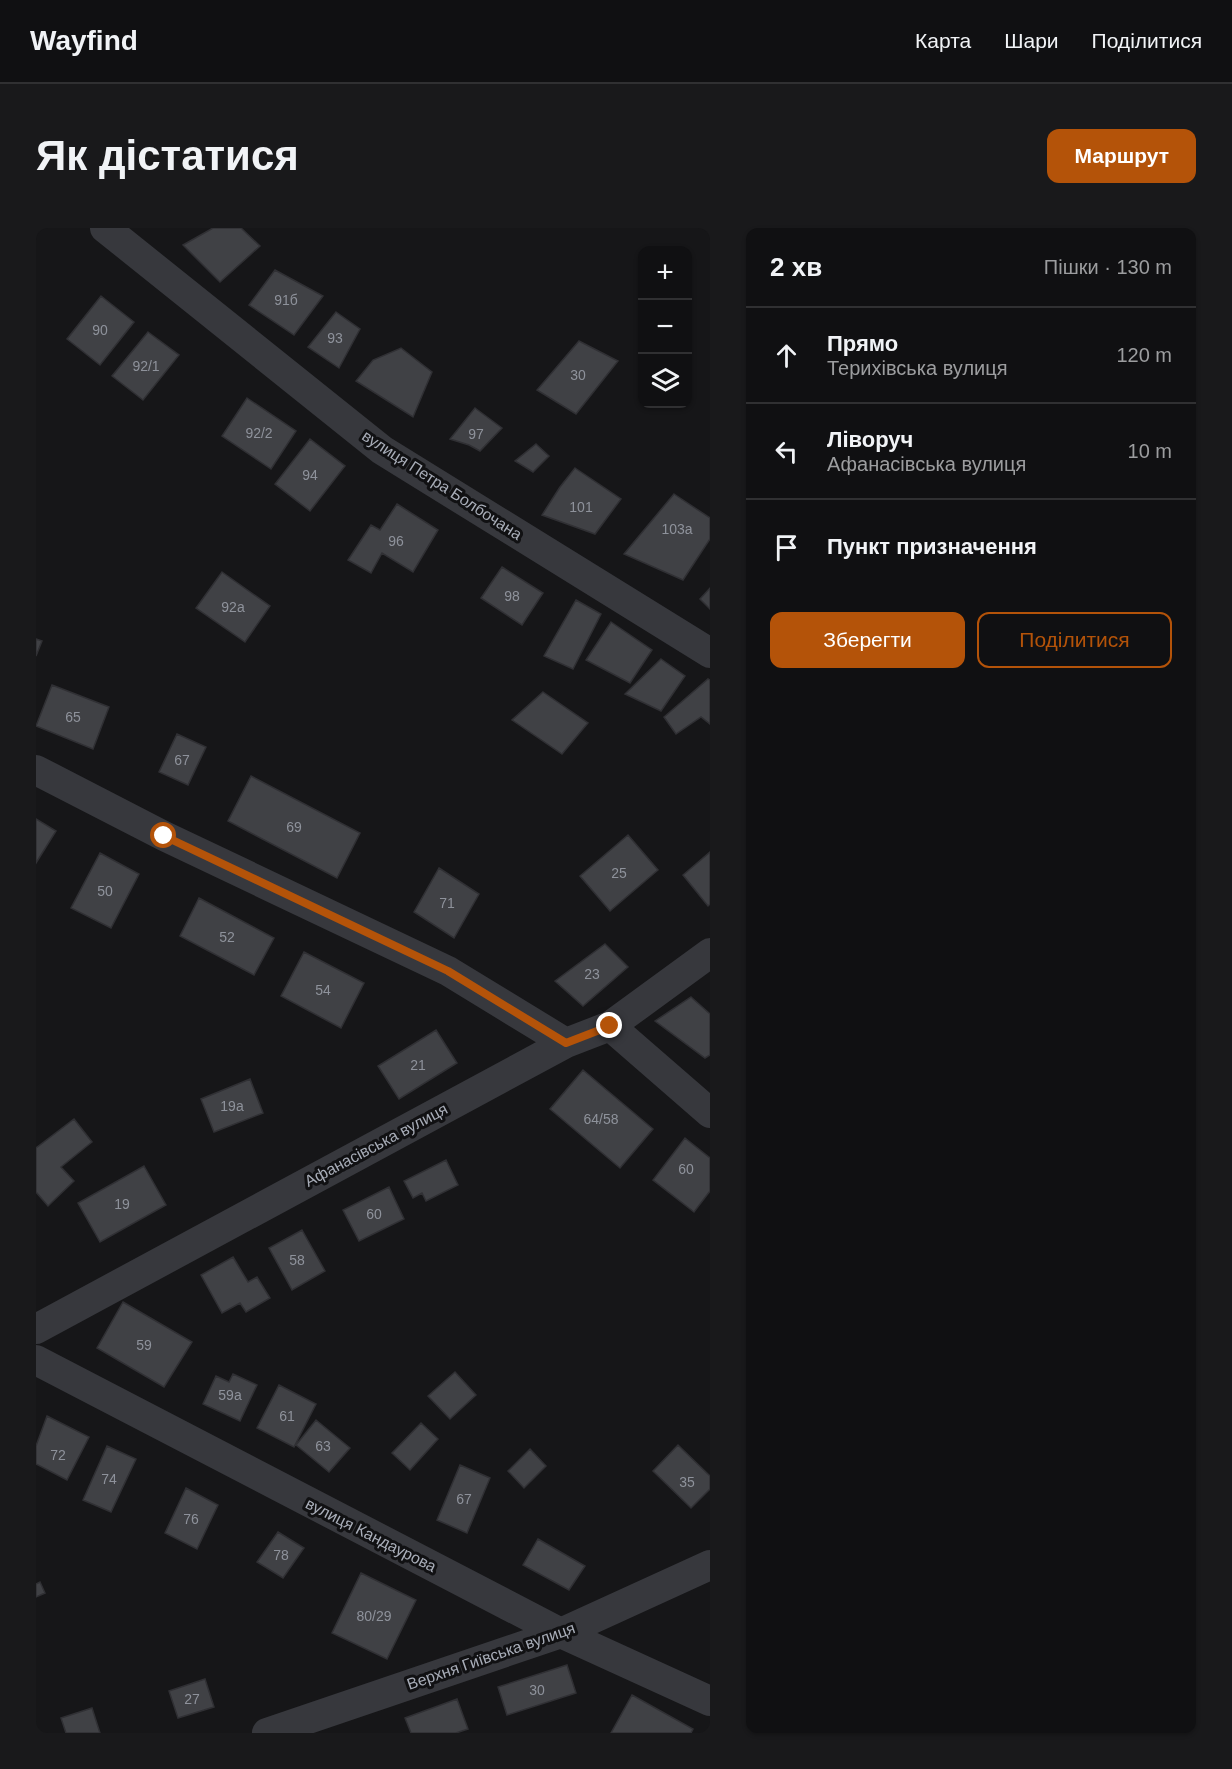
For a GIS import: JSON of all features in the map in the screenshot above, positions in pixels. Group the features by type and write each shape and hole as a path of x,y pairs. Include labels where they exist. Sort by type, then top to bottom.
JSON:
{"street":[{"name":"вулиця Петра Болбочана","path":"105,228 382,450 710,653"},
{"path":"36,770 164,836 448,971 566,1043"},
{"name":"Афанасівська вулиця","path":"36,1329 566,1043 610,1026 710,953"},
{"path":"610,1026 710,1113"},
{"name":"вулиця Кандаурова","path":"36,1360 561,1633 710,1701"},
{"name":"Верхня Гиївська вулиця","path":"267,1733 561,1633 710,1565"}],"building":[{"path":"213,228 241,228 260,246 220,282 183,245"},
{"path":"275,270 323,296 294,335 249,305"},
{"path":"101,296 134,322 100,365 67,339"},
{"path":"336,312 360,329 339,368 308,347"},
{"path":"148,332 179,355 143,400 112,376"},
{"path":"579,341 618,361 576,414 537,390"},
{"path":"401,348 432,372 413,417 356,381 373,360"},
{"path":"247,398 296,431 271,469 222,436"},
{"path":"475,408 502,428 480,451 450,439"},
{"path":"310,439 345,466 310,511 275,484"},
{"path":"536,444 549,456 533,472 515,461"},
{"path":"575,468 621,499 595,534 542,515"},
{"path":"674,494 710,518 710,539 683,580 624,554"},
{"path":"397,504 438,530 413,572 382,553 371,573 348,560 371,525 380,530"},
{"path":"502,567 543,593 522,625 481,598"},
{"path":"222,572 270,606 245,642 196,608"},
{"path":"710,588 710,609 700,599"},
{"path":"576,600 601,614 573,669 544,656"},
{"path":"611,622 652,650 630,683 586,660"},
{"path":"36,639 42,641 36,656"},
{"path":"661,659 685,676 661,711 625,694"},
{"path":"708,679 710,680 710,724 701,717 676,734 664,717"},
{"path":"52,685 109,707 93,749 36,726"},
{"path":"543,692 588,723 562,754 512,720"},
{"path":"177,734 206,747 188,785 159,772"},
{"path":"251,776 360,833 337,878 228,821"},
{"path":"36,819 56,831 36,863"},
{"path":"628,835 658,870 610,911 580,876"},
{"path":"710,852 710,904 708,906 683,875"},
{"path":"100,853 139,874 111,928 71,908"},
{"path":"439,868 479,894 454,938 414,912"},
{"path":"199,898 274,938 254,975 180,936"},
{"path":"605,944 628,967 583,1006 555,981"},
{"path":"304,952 364,983 341,1028 281,996"},
{"path":"691,997 710,1014 710,1055 705,1058 655,1021"},
{"path":"436,1030 457,1063 399,1099 378,1066"},
{"path":"583,1070 653,1129 620,1168 550,1109"},
{"path":"250,1079 263,1113 214,1132 201,1099"},
{"path":"74,1119 92,1142 61,1167 74,1181 48,1206 36,1192 36,1148"},
{"path":"685,1138 710,1158 710,1191 694,1212 653,1180"},
{"path":"446,1160 458,1185 426,1201 422,1193 413,1198 404,1181"},
{"path":"144,1166 166,1205 100,1242 78,1203"},
{"path":"389,1187 404,1219 359,1241 343,1210"},
{"path":"302,1230 325,1271 292,1290 269,1248"},
{"path":"233,1257 248,1282 257,1277 270,1298 246,1312 240,1303 222,1313 201,1275"},
{"path":"123,1302 192,1342 164,1387 97,1348"},
{"path":"455,1372 476,1395 450,1419 428,1396"},
{"path":"233,1374 257,1385 240,1421 203,1404 216,1376 229,1382"},
{"path":"279,1385 316,1404 294,1447 257,1428"},
{"path":"47,1416 89,1437 67,1480 36,1464 36,1446"},
{"path":"316,1420 350,1448 329,1472 296,1445"},
{"path":"421,1423 438,1439 410,1470 392,1453"},
{"path":"678,1445 710,1476 710,1489 691,1508 653,1471"},
{"path":"107,1446 136,1459 111,1512 83,1500"},
{"path":"530,1449 546,1466 524,1488 508,1471"},
{"path":"460,1465 490,1478 467,1533 437,1520"},
{"path":"186,1488 218,1505 197,1549 165,1533"},
{"path":"278,1532 304,1548 283,1578 257,1562"},
{"path":"538,1539 585,1566 569,1590 523,1565"},
{"path":"361,1573 416,1600 387,1659 332,1633"},
{"path":"40,1582 45,1593 36,1597 36,1584"},
{"path":"567,1665 576,1693 507,1715 498,1687"},
{"path":"205,1679 214,1707 178,1718 169,1691"},
{"path":"632,1695 693,1729 691,1733 611,1733"},
{"path":"457,1699 468,1729 456,1733 411,1733 405,1718"},
{"path":"92,1708 100,1733 66,1733 61,1718"}],"route":[{"path":"164,836 448,971 566,1043 610,1026"}]}
